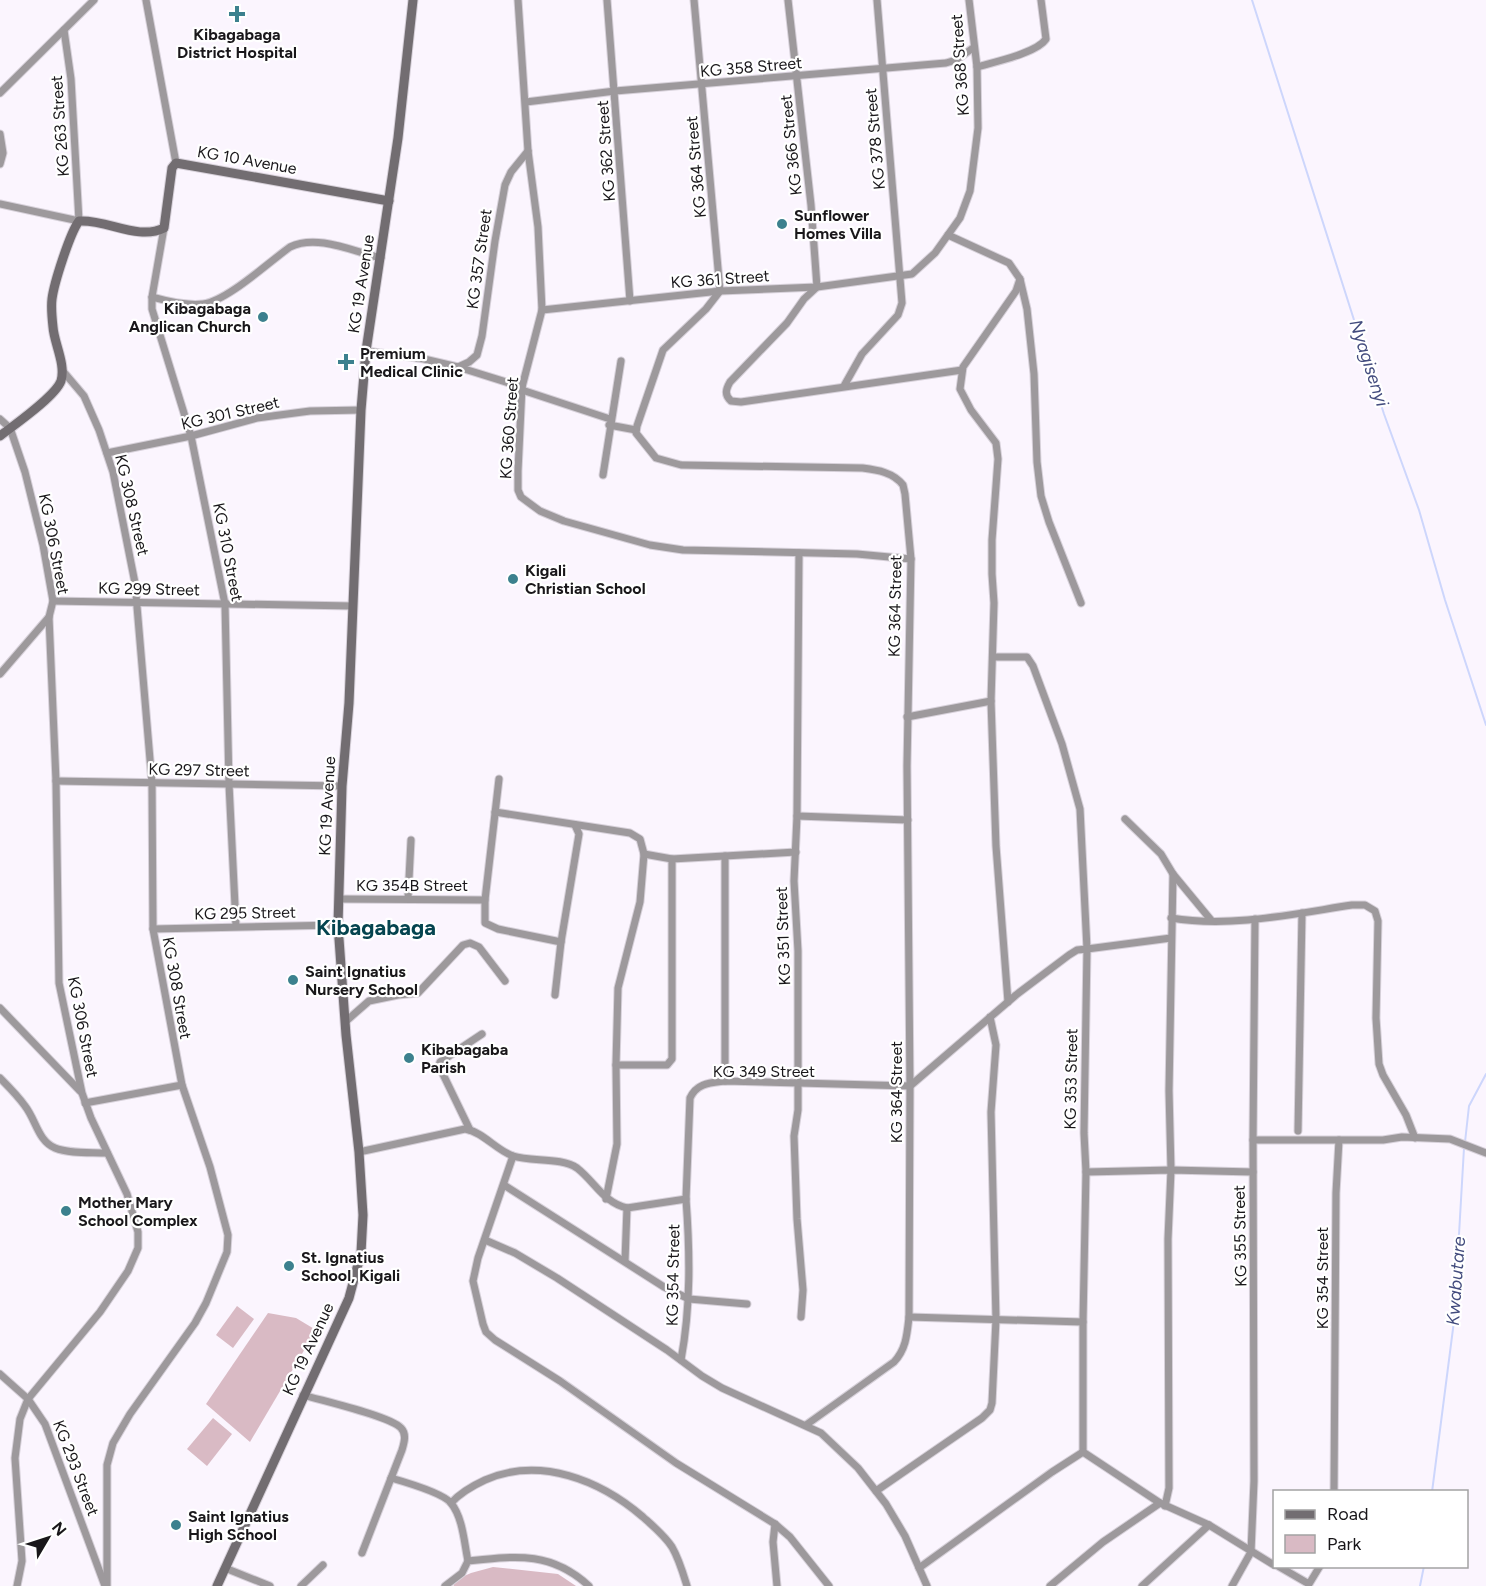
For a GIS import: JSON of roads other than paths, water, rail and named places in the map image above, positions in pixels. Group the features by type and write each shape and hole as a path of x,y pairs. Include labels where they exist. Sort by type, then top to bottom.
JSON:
{"main road":[{"name":"KG 19 Avenue","path":"217,1586 342,1313 355,1280 363,1237 363,1194 345,1022 338,925 342,786 366,351 389,201 413,0"},
{"name":"KG 10 Avenue","path":"164,228 172,168 176,164 389,201"},
{"path":"0,436 55,390 61,381 62,370 52,327 52,299 79,221 141,231 156,232 164,228"}],"street":[{"path":"0,93 94,0"},
{"path":"146,0 176,164"},
{"name":"KG 360 Street","path":"518,0 528,151 538,226 542,310 522,388 518,490 521,497 530,506 564,521 683,550 857,554 910,560"},
{"name":"KG 362 Street","path":"607,0 630,301"},
{"name":"KG 364 Street","path":"694,0 720,291"},
{"name":"KG 366 Street","path":"788,0 811,205 817,287"},
{"name":"KG 378 Street","path":"844,386 862,354 901,310 877,0"},
{"name":"KG 368 Street","path":"900,275 912,274 922,267 960,218 970,191 978,128 977,67 969,0"},
{"path":"977,67 1031,50 1044,42 1046,39 1041,0"},
{"name":"KG 263 Street","path":"64,30 71,78 79,221"},
{"name":"KG 358 Street","path":"526,102 615,91 798,77 956,60 973,48"},
{"path":"0,134 3,153 0,164"},
{"name":"KG 357 Street","path":"458,367 477,355 482,336 505,185 528,151"},
{"path":"0,204 79,221"},
{"name":"KG 310 Street","path":"164,228 152,297 156,325 191,436 225,604 229,784 236,926"},
{"path":"948,235 1009,263 1020,279 1027,309 1034,374 1041,496 1081,603"},
{"path":"152,297 189,304 206,304 228,293 290,247 311,240 381,258"},
{"name":"KG 361 Street","path":"542,310 720,291 817,287 900,275"},
{"path":"1008,1002 996,846 991,701 994,603 992,540 998,459 996,443 960,389 962,370 1016,291 1020,279"},
{"path":"817,287 804,299 787,323 730,382 726,393 731,401 741,402 962,370"},
{"path":"366,351 424,359 458,367 636,430 663,350 706,309 720,291"},
{"path":"603,475 621,361"},
{"name":"KG 308 Street","path":"62,370 84,396 93,413 113,472 126,535 137,602 152,783 153,929 182,1085 210,1167 228,1235 227,1252 206,1303 195,1323 130,1414 113,1443 107,1465 106,1586"},
{"name":"KG 301 Street","path":"106,453 191,436 257,418 310,411 361,410"},
{"path":"0,419 10,428"},
{"name":"KG 306 Street","path":"10,428 25,472 43,545 53,601 49,617 56,781 59,983 85,1103 127,1194 138,1232 138,1248 128,1271 100,1312 28,1399 20,1419 15,1458 22,1561 17,1586"},
{"name":"KG 364 Street","path":"636,430 640,440 656,458 681,465 862,468 882,471 892,476 903,485 905,494 910,560 907,717 909,1317 903,1352 894,1362 806,1425"},
{"name":"KG 351 Street","path":"799,554 797,816 794,881 798,951 798,1119 794,1136 797,1219 803,1290 801,1317"},
{"name":"KG 299 Street","path":"53,601 353,606"},
{"path":"0,674 49,617"},
{"name":"KG 353 Street","path":"993,657 1023,657 1030,661 1062,744 1080,809 1087,948 1083,1452"},
{"path":"907,717 991,701"},
{"path":"499,779 484,919 490,927 561,942"},
{"name":"KG 297 Street","path":"56,781 342,786"},
{"path":"495,812 630,833 640,839 644,854 640,902 618,988 617,1144 606,1199"},
{"path":"797,816 908,820"},
{"path":"1125,819 1161,854 1173,874 1211,920"},
{"path":"555,995 561,942 579,834 575,825"},
{"path":"408,898 411,840"},
{"path":"644,854 672,859 796,852"},
{"path":"725,1081 726,856"},
{"path":"616,1065 667,1065 672,1059 672,859"},
{"path":"1050,1586 1102,1542 1163,1505 1169,1488 1168,1239 1171,1170 1168,1091 1173,874"},
{"name":"KG 354B Street","path":"339,899 485,900"},
{"path":"1171,918 1255,919 1352,905 1365,905 1375,911 1378,931 1376,1018 1379,1064 1383,1076 1406,1115 1415,1138"},
{"path":"1298,1131 1302,913"},
{"name":"KG 355 Street","path":"1251,1552 1254,1481 1255,919"},
{"name":"KG 295 Street","path":"153,929 338,925"},
{"path":"910,1086 1008,1002 1077,950 1171,938"},
{"path":"345,1022 369,1001 398,994 418,993 464,945 470,943 479,947 505,981"},
{"path":"0,1008 82,1093"},
{"path":"876,1491 982,1418 990,1410 992,1403 996,1319 991,1112 996,1045 990,1017"},
{"path":"470,1130 439,1066 440,1062 483,1034"},
{"path":"0,1078 25,1106 33,1117 39,1132 49,1144 66,1150 107,1153"},
{"name":"KG 349 Street","path":"686,1199 690,1098 701,1084 725,1081 910,1086"},
{"path":"85,1103 182,1085"},
{"path":"359,1152 465,1129 513,1156 575,1167 606,1199 627,1208 625,1261"},
{"path":"1253,1140 1450,1139 1486,1153"},
{"name":"KG 354 Street","path":"1334,1490 1336,1193 1339,1140"},
{"path":"513,1156 478,1258 473,1281 483,1324 489,1336 560,1381 676,1463 775,1524 790,1537 829,1586"},
{"path":"1086,1172 1171,1170 1253,1172"},
{"path":"504,1185 664,1287 689,1299 747,1304"},
{"name":"KG 354 Street","path":"627,1208 686,1199 689,1299 681,1359"},
{"path":"485,1240 514,1253 557,1278 722,1388 821,1433 858,1468 876,1491 905,1536 927,1586"},
{"path":"909,1317 1083,1322"},
{"name":"KG 293 Street","path":"0,1374 28,1399 45,1424 106,1586"},
{"path":"303,1395 380,1417 401,1427 405,1438 362,1553"},
{"path":"919,1569 1083,1452 1163,1505 1235,1539 1251,1552 1273,1564"},
{"path":"451,1503 471,1486 510,1471 537,1469 591,1483 629,1505 661,1534 672,1547 687,1586"},
{"path":"391,1478 414,1485 451,1503 460,1522 468,1561 462,1573 445,1586"},
{"path":"775,1524 773,1542 777,1586"},
{"path":"1142,1586 1209,1525"},
{"path":"1232,1586 1251,1552"},
{"path":"468,1561 521,1557 543,1560 560,1564 589,1586"},
{"path":"302,1586 323,1565"},
{"path":"1280,1568 1309,1584 1319,1568"},
{"path":"225,1569 270,1586"}],"waterway":[{"name":"Nyagisenyi","path":"1252,0 1384,414 1419,510 1445,600 1486,725"},
{"name":"Kwabutare","path":"1465,1142 1469,1106 1486,1074"},
{"name":"Kwabutare","path":"1432,1490 1454,1321 1464,1148"},
{"name":"Kwabutare","path":"1420,1586 1424,1568"}],"place":[{"name":"Kibagabaga District Hospital","path":"237,14"},
{"name":"Sunflower Homes Villa","path":"782,224"},
{"name":"Kibagabaga Anglican Church","path":"263,317"},
{"name":"Premium Medical Clinic","path":"346,362"},
{"name":"Kigali Christian School","path":"513,579"},
{"name":"Saint Ignatius Nursery School","path":"293,980"},
{"name":"Kibabagaba Parish","path":"409,1058"},
{"name":"Mother Mary School Complex","path":"66,1211"},
{"name":"St. Ignatius School, Kigali","path":"289,1266"},
{"name":"Saint Ignatius High School","path":"176,1525"}],"district":[{"name":"Kibagabaga","path":"376,927"}]}
